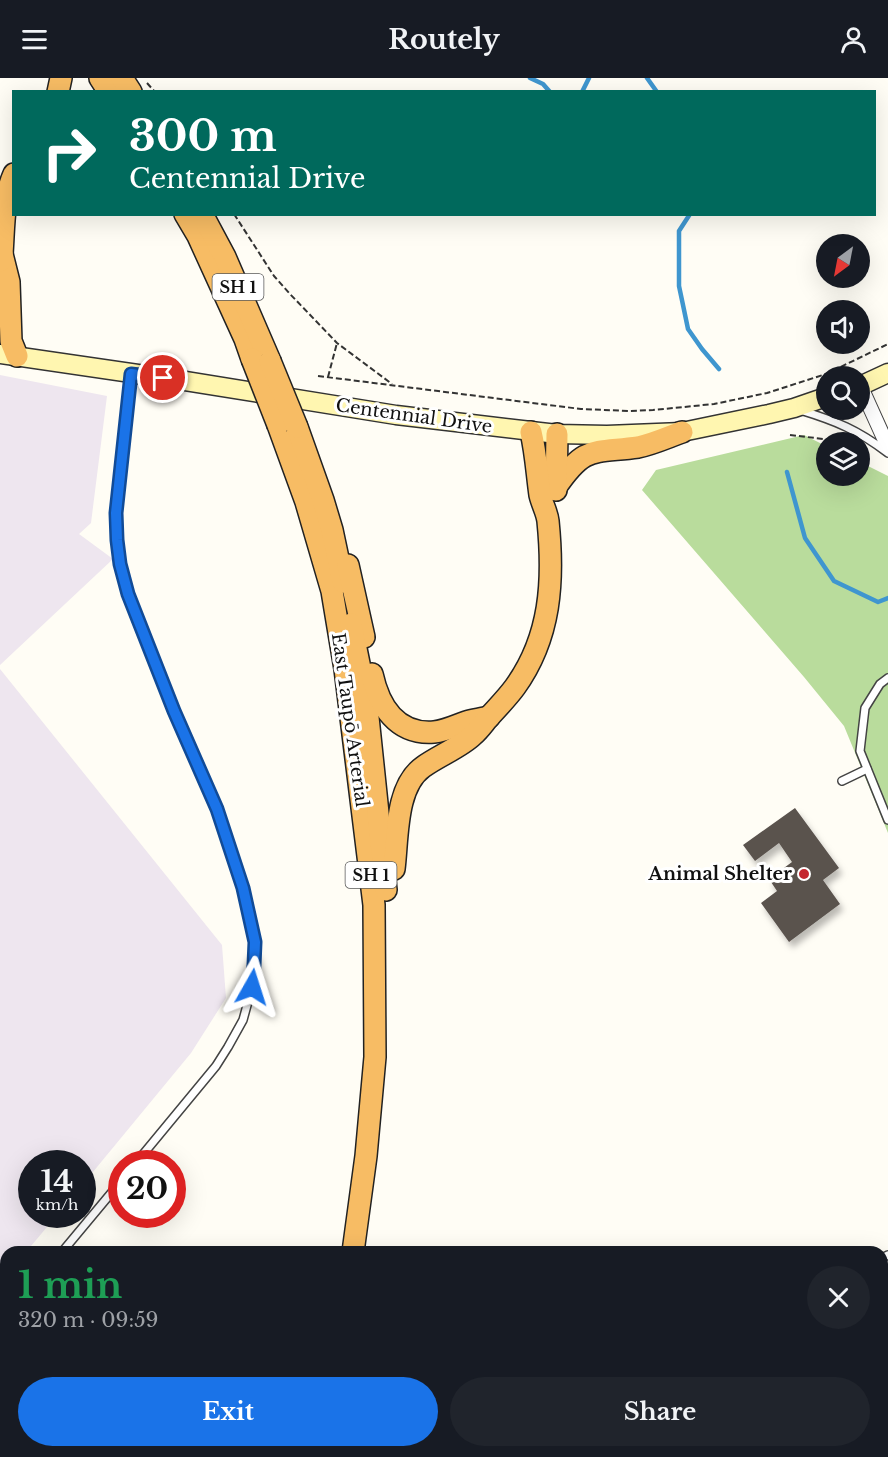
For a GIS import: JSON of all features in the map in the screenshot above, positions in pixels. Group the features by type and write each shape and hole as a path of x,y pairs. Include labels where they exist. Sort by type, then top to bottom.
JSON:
{"highway":[{"path":"8,355 11,341 9,282 1,257 5,205 12,178"},
{"path":"176,216 188,233 245,339"},
{"name":"East Taupō Arterial","path":"186,216 198,236 245,339 261,360"},
{"name":"East Taupō Arterial","path":"203,216 225,256 261,360 287,426 323,500 332,530 366,698 388,911 388,1008 385,1086 365,1246"},
{"name":"East Taupō Arterial","path":"287,426 332,591 345,669 374,905 375,1057 366,1156 354,1246"},
{"path":"388,911 402,798 407,785 422,768 472,737 524,674 542,632 551,589 551,563 547,518 541,498 531,432"},
{"path":"556,488 567,471 588,454 600,450 641,446 682,432"},
{"path":"547,518 556,501 557,434"},
{"path":"332,530 347,559 375,689 391,717 412,730 423,732 436,732 489,717"}],"main road":[{"name":"Centennial Drive","path":"8,355 396,415 557,434 682,432 747,420 816,400"},
{"path":"870,381 888,373"}],"street":[{"path":"870,408 888,447"}],"lane":[{"path":"131,374 116,513 120,564 128,594 170,701 217,809 243,888 255,942 252,987 243,1020 216,1065 146,1150"},
{"path":"794,408 846,426 888,453"},
{"path":"888,678 880,684 865,708 860,751 888,820"},
{"path":"842,781 867,769"},
{"path":"67,1246 108,1197"}],"path":[{"path":"143,78 153,90"},
{"path":"235,216 274,276 337,343 394,386"},
{"path":"328,377 337,343"},
{"path":"318,376 581,409 653,410 714,404 767,393 826,374 888,345"},
{"path":"790,435 837,440 846,430"}],"shaded area":[{"path":"0,375 107,396 91,523 79,534 113,559 0,665"},
{"path":"0,669 222,945 226,998 191,1053 111,1150 108,1150 108,1154 96,1168 96,1150 18,1150 18,1228 46,1228 31,1246 0,1246"}],"green space":[{"path":"804,435 816,441 816,486 870,486 870,467 888,476 888,833 844,726 642,490 656,470"}],"building":[{"name":"Animal Shelter","path":"795,808 839,868 823,880 840,904 789,942 761,903 777,891 769,879 792,862 779,843 755,861 743,845"}],"waterway":[{"path":"530,78 543,84 548,90"},
{"path":"583,90 589,78"},
{"path":"647,78 656,90"},
{"path":"689,216 679,231 679,286 688,329 719,369"},
{"path":"787,472 805,538 834,581 878,602 888,598"}],"place":[{"name":"Animal Shelter","path":"804,874"}],"route":[{"path":"163,378 131,374 116,513 120,564 128,594 174,711 217,809 243,888 255,942 252,987"}]}
